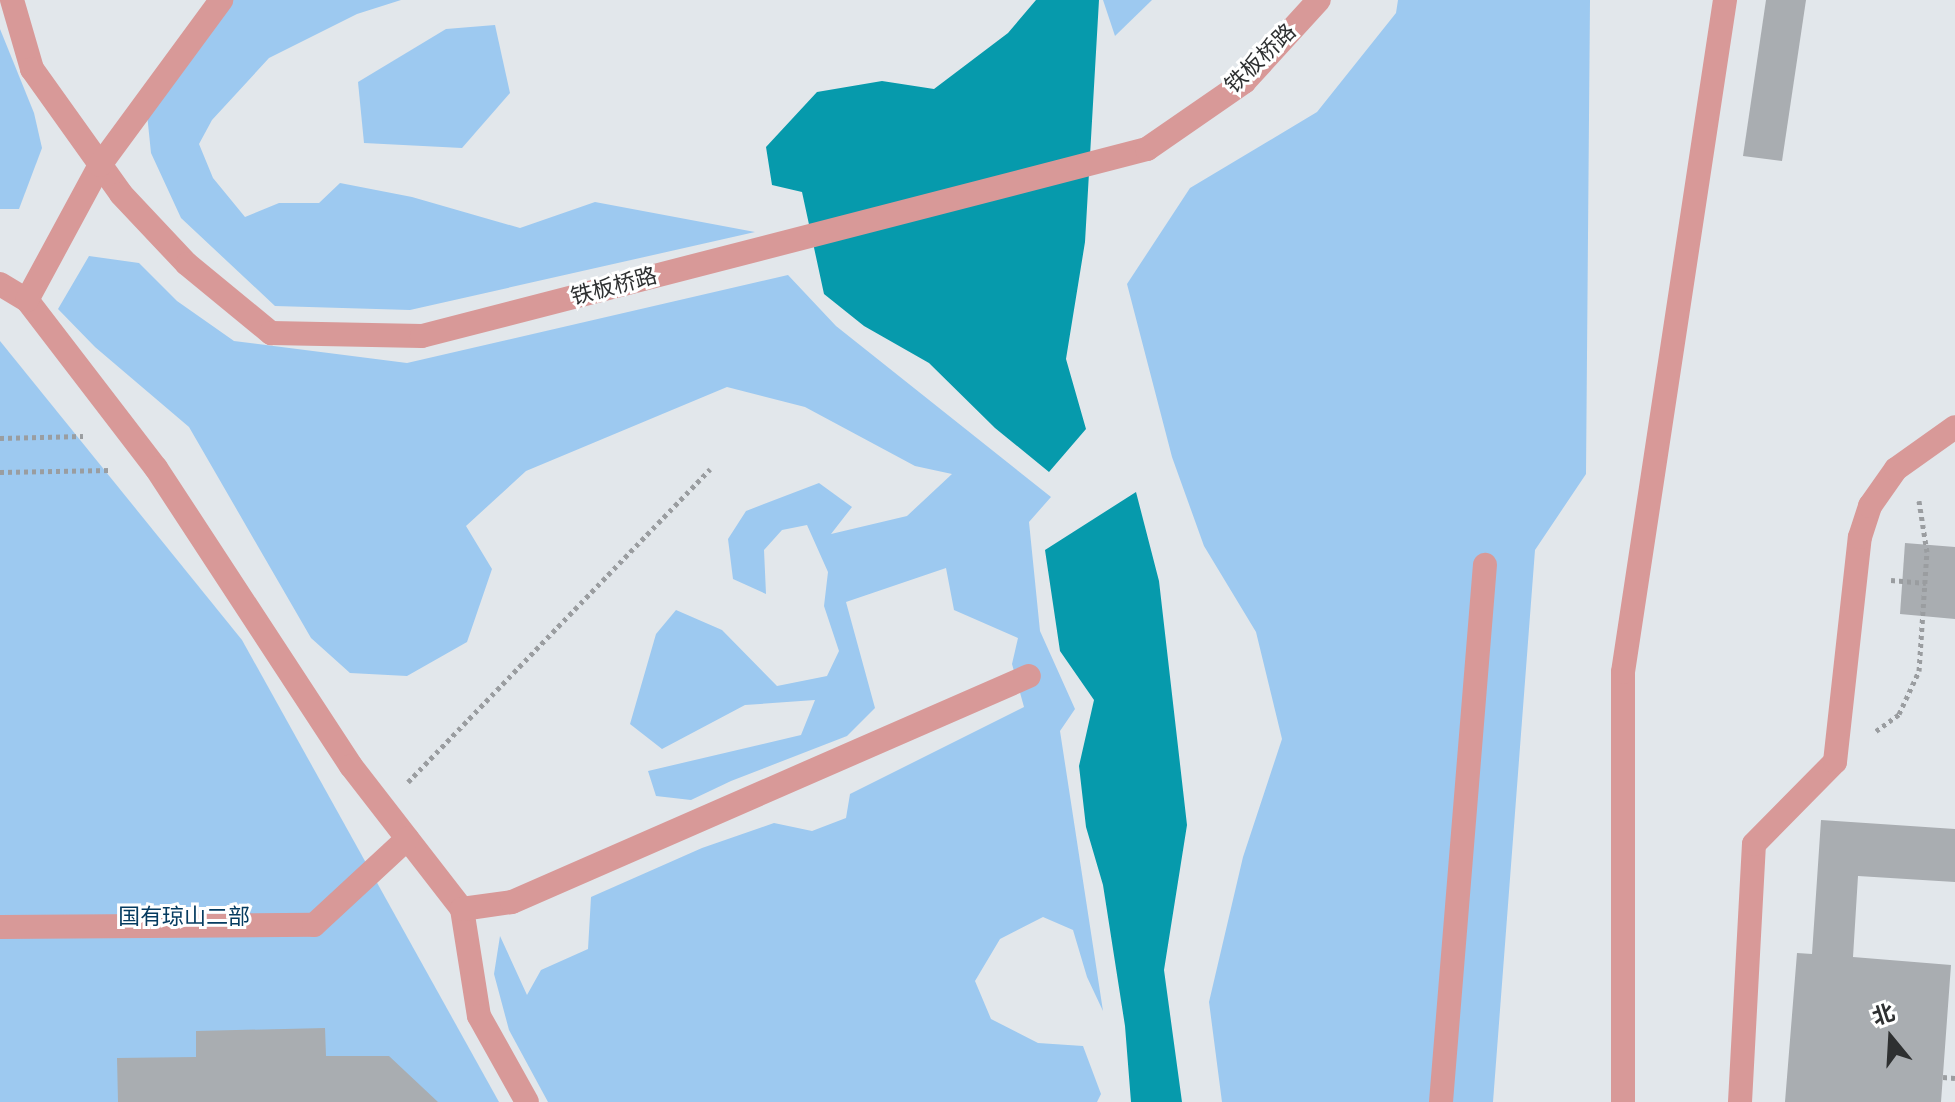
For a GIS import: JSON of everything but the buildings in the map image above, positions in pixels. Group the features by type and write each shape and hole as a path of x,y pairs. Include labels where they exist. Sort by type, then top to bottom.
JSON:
{"street":[{"name":"铁板桥路","path":"12,0 32,69 121,194 187,264 271,333 422,336 1147,149 1244,82 1319,0"},
{"path":"27,300 100,165 221,0"},
{"path":"1623,1102 1623,672 1725,0"},
{"path":"0,284 27,300 156,468 351,766 462,909 479,1016 527,1102"},
{"path":"1740,1102 1754,844 1835,762 1860,537 1870,506 1896,469 1955,427"},
{"path":"1441,1102 1485,565"},
{"path":"462,909 512,902 1029,676"},
{"path":"0,927 314,925 407,839"}],"path":[{"path":"0,438 129,435"},
{"path":"1835,762 1899,714 1919,671 1927,552 1912,457"},
{"path":"0,472 156,468"},
{"path":"383,808 710,469"},
{"path":"1943,1077 1955,1078"}],"green space":[{"path":"227,0 401,0 357,14 269,58 212,120 199,144 213,178 245,217 279,203 319,203 340,183 412,197 520,228 595,202 755,232 410,310 275,306 181,218 151,153 147,114"},
{"path":"1103,0 1152,0 1115,36"},
{"path":"1398,0 1590,0 1586,474 1535,550 1493,1102 1222,1102 1209,1002 1243,857 1282,739 1256,632 1204,546 1172,457 1127,284 1190,188 1317,112 1396,13"},
{"path":"495,25 510,93 462,148 364,143 358,82 446,29"},
{"path":"0,29 34,113 42,148 19,209 0,209"},
{"path":"89,256 139,263 177,301 234,341 407,363 788,275 836,326 1051,497 1029,522 1040,631 1075,709 1060,731 1103,1011 1087,977 1073,930 1043,917 1000,939 975,981 991,1019 1038,1043 1083,1046 1101,1094 1097,1102 548,1102 509,1030 494,974 500,936 527,995 541,970 588,949 591,897 702,848 774,823 812,831 846,818 850,794 1024,707 1012,664 1018,638 954,610 946,568 846,602 875,708 847,736 691,800 656,796 648,771 801,735 815,700 745,705 662,749 630,724 656,634 676,610 722,630 777,686 827,676 839,651 824,606 828,572 807,525 782,530 764,550 766,594 733,579 728,539 746,511 819,483 852,507 831,534 907,516 952,474 915,466 805,407 727,387 526,471 466,526 492,569 467,642 407,676 350,673 311,638 189,427 95,347 58,309"},
{"name":"国有琼山二部","path":"0,341 242,640 499,1102 0,1102"}],"shaded area":[{"path":"1036,0 1099,0 1085,242 1066,359 1086,429 1049,472 995,428 929,363 864,326 824,294 802,192 772,185 766,147 817,92 882,81 934,89 1008,33"},
{"path":"1136,492 1159,581 1187,825 1164,970 1182,1102 1131,1102 1125,1026 1103,885 1086,827 1079,766 1094,700 1060,651 1045,550"}]}
